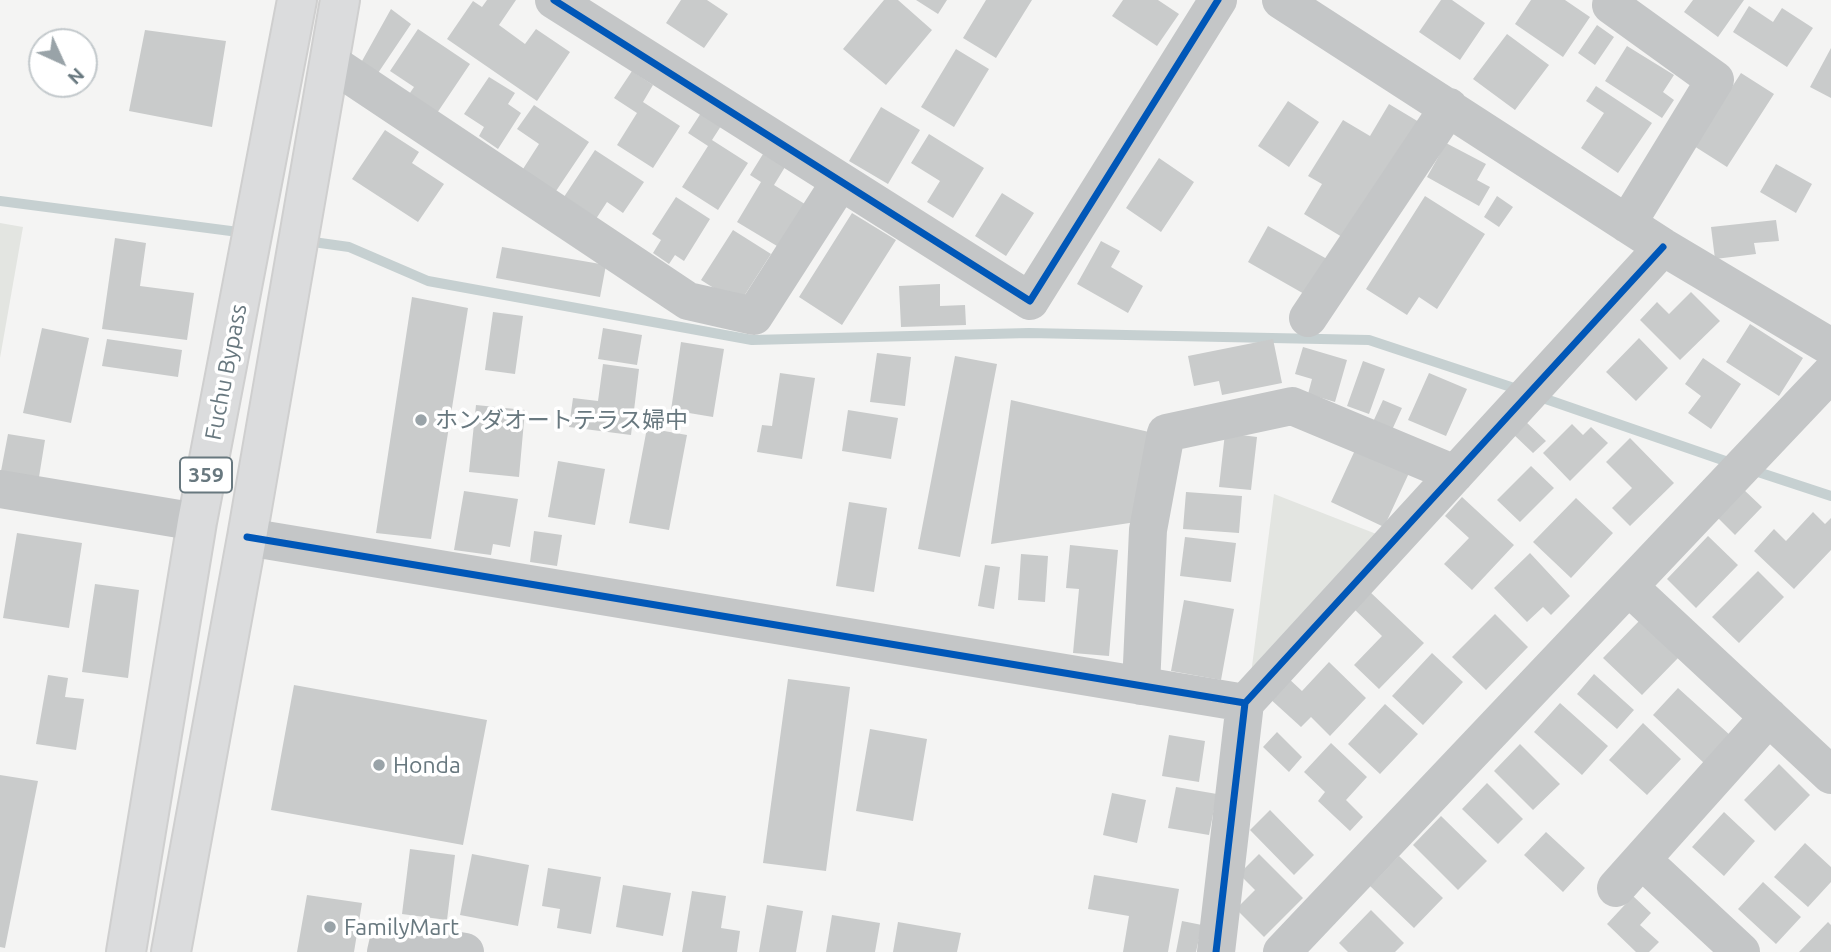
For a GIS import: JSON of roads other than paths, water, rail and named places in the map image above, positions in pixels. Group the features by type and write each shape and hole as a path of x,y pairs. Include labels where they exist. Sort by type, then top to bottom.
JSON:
{"highway":[{"name":"Fuchu Bypass","path":"126,952 197,522 297,0"},
{"name":"Fuchu Bypass","path":"171,952 247,537 340,0"}],"street":[{"path":"554,0 1030,301 1218,0"},
{"path":"1281,0 1663,247 1831,347"},
{"path":"1611,5 1715,80 1627,224"},
{"path":"330,62 688,301 754,316 840,182"},
{"path":"1308,318 1449,107"},
{"path":"1220,949 1245,703 1663,247"},
{"path":"1282,952 1831,373"},
{"path":"1141,686 1148,530 1166,433 1292,405 1455,474"},
{"path":"0,489 197,522"},
{"path":"247,537 1245,703"},
{"path":"1629,587 1831,775"},
{"path":"1616,888 1769,717"},
{"path":"1642,860 1741,952"},
{"path":"386,952 389,939 465,952"}],"waterway":[{"path":"0,201 246,233"},
{"path":"306,241 349,247 428,281 752,340 1029,333 1369,340 1520,390"},
{"path":"1537,396 1734,464"},
{"path":"1752,470 1831,496"}],"place":[{"name":"ホンダオートテラス婦中","path":"421,420"},
{"name":"Honda","path":"379,765"},
{"name":"FamilyMart","path":"330,927"}]}
